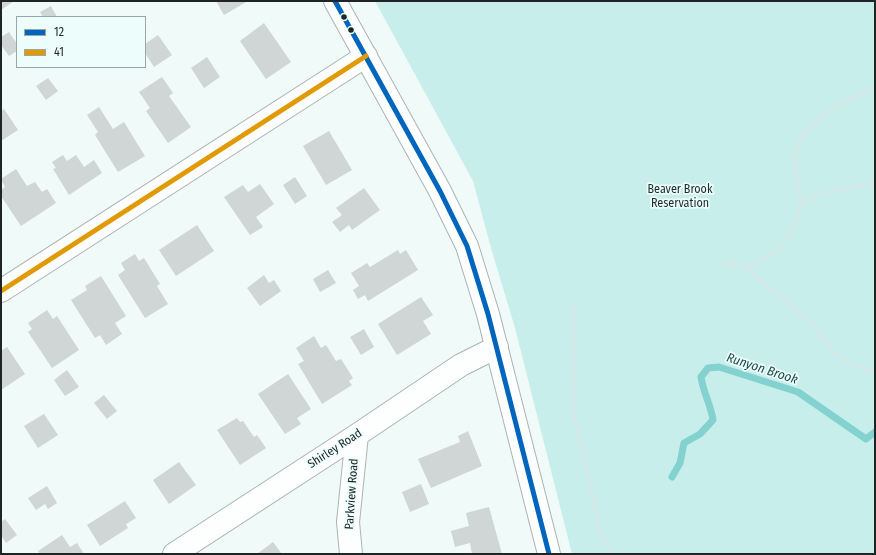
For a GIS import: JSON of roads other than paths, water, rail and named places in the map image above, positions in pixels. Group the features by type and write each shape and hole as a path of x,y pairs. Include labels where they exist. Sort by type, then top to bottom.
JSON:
{"street":[{"path":"335,1 440,191 467,246 497,347 549,554"},
{"path":"1,290 366,56"},
{"name":"Shirley Road","path":"174,554 357,435 461,365 497,347"},
{"name":"Parkview Road","path":"352,554 348,522 357,435"}],"waterway":[{"name":"Runyon Brook","path":"672,477 680,463 684,443 700,434 713,420 701,377 708,368 719,367 798,392 866,439 875,432"}],"park label":[{"name":"Beaver Brook Reservation","path":"680,197"}]}
